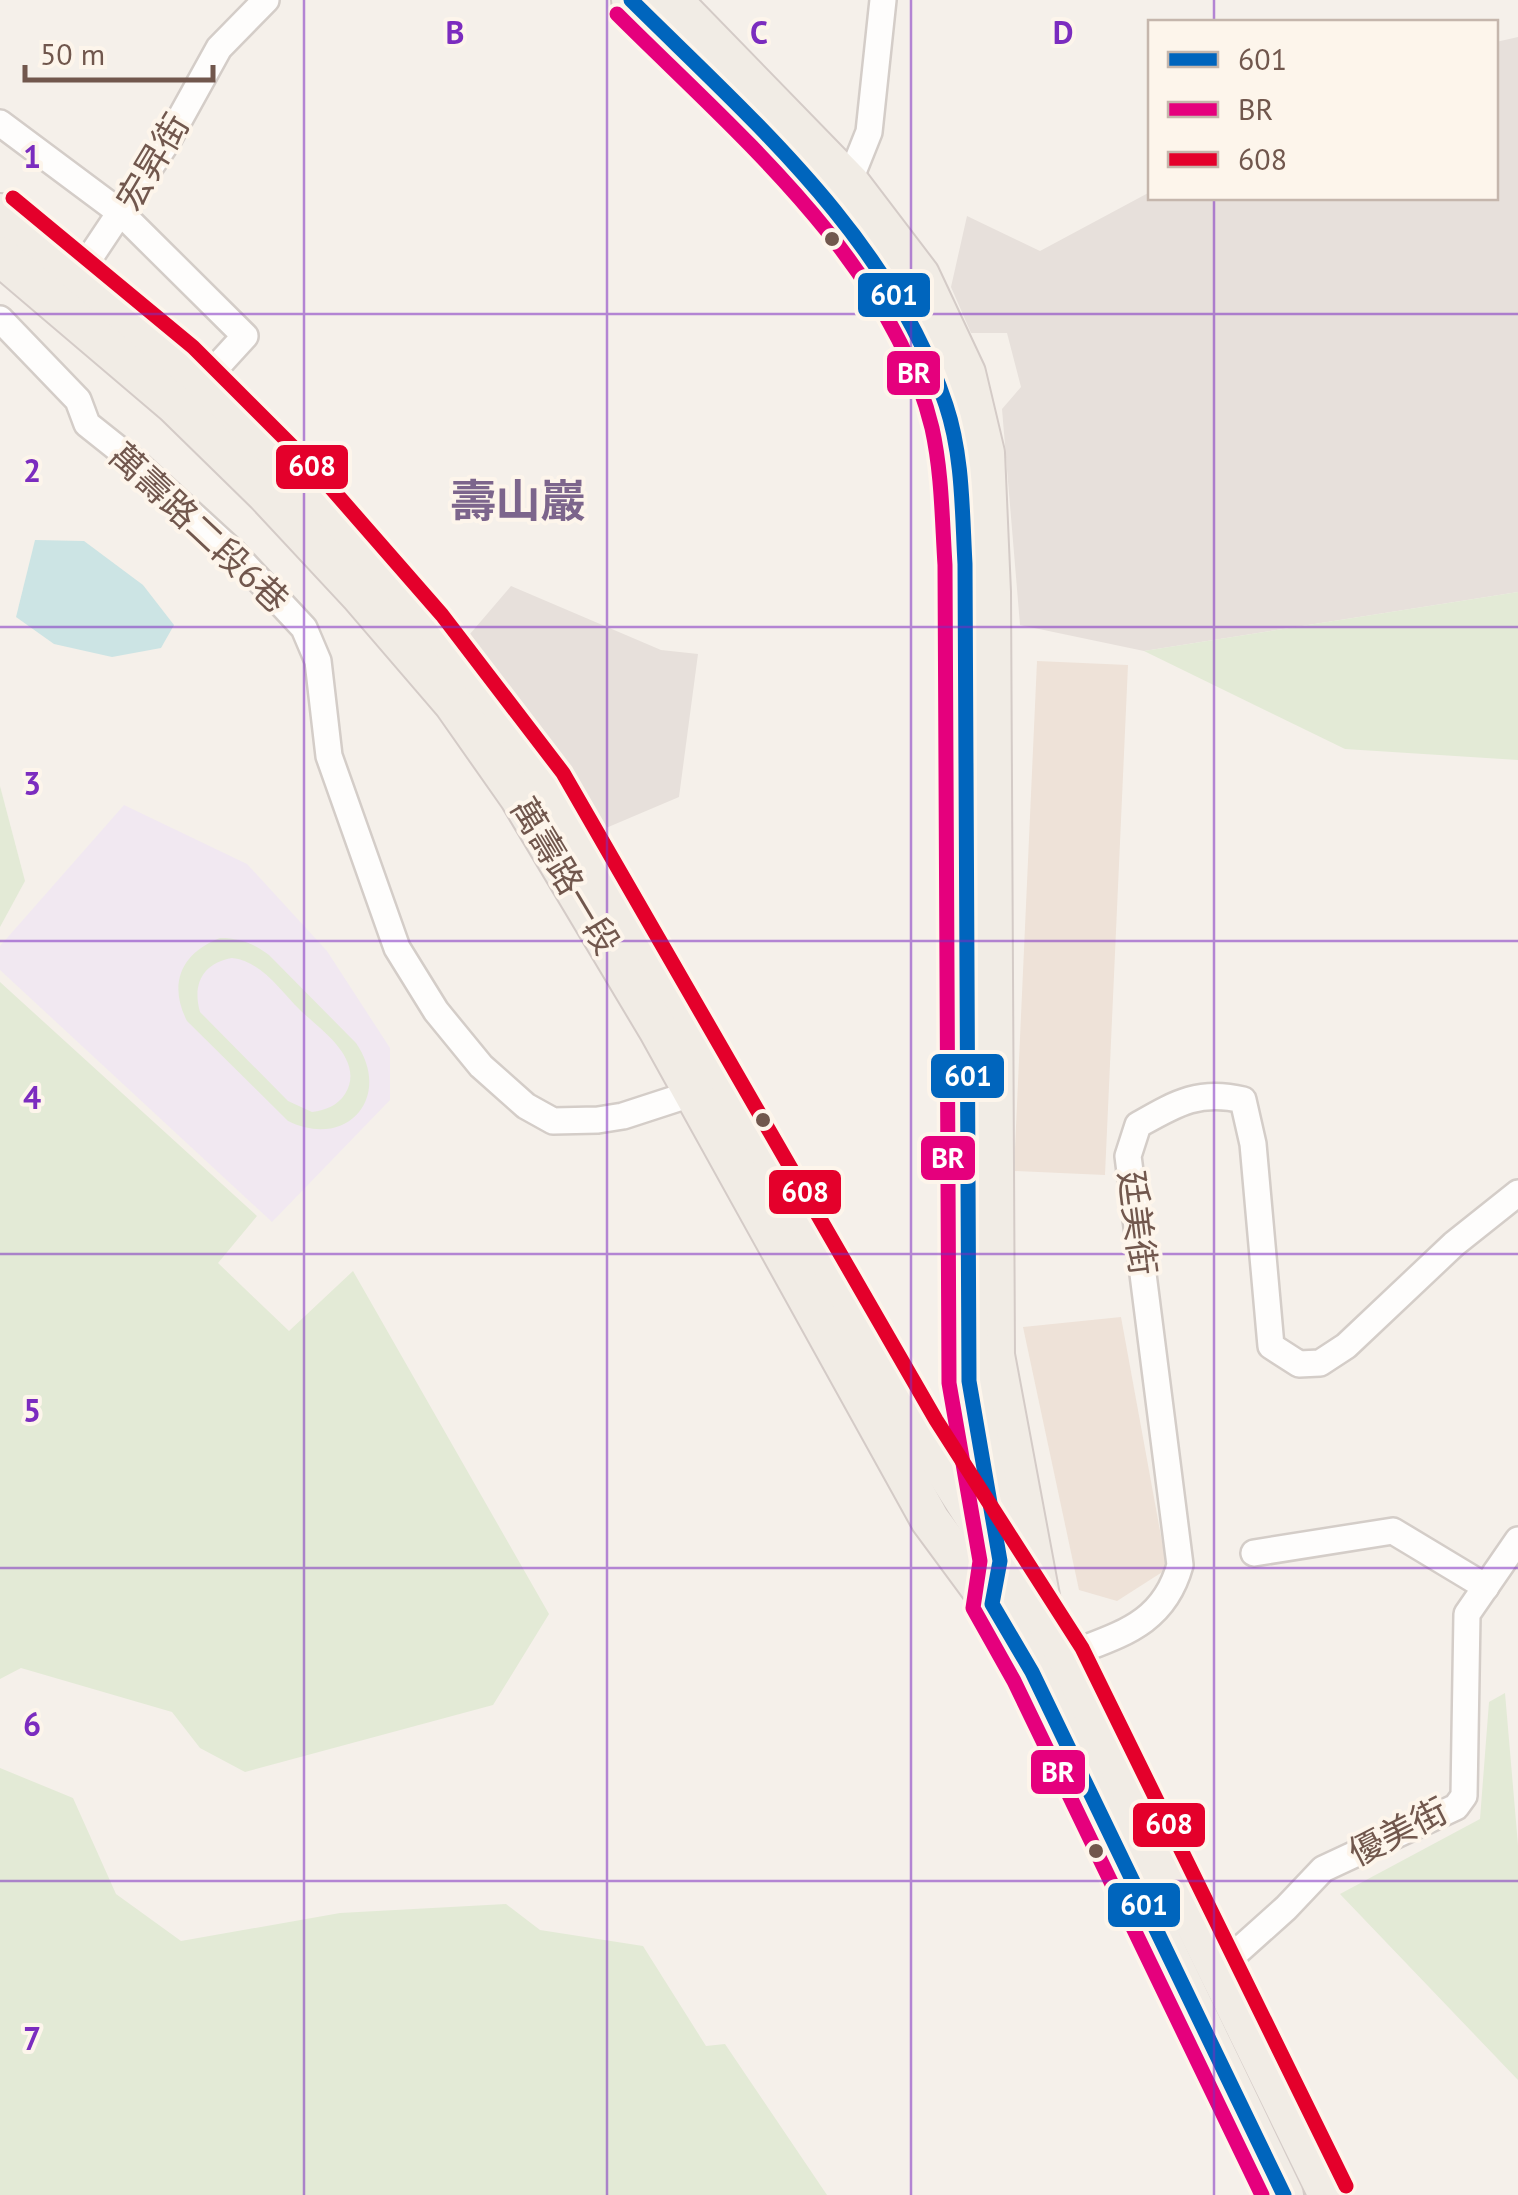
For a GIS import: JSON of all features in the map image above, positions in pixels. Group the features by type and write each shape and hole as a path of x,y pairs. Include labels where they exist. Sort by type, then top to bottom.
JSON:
{"main road":[{"path":"632,0 843,196 920,275 966,372 985,453 991,592 995,1354 1048,1653 1284,2195"},
{"path":"672,0 843,196 924,350 946,407 958,466 965,564 969,1381 1000,1562 992,1604"},
{"name":"萬壽路一段","path":"0,213 202,383 388,579 479,690 547,785 930,1520 992,1604 1048,1653"},
{"name":"萬壽路一段","path":"0,256 129,364 214,442 360,596 452,703 519,797 708,1088 1000,1562 1048,1653"},
{"path":"919,1430 933,1430 973,1400"},
{"path":"1048,1653 1218,1969 1328,2195"}],"street":[{"name":"宏昇街","path":"77,277 167,142 218,48 266,0"},
{"path":"843,196 869,132 883,0"},
{"path":"0,123 122,214 245,336 202,383"},
{"name":"萬壽路二段6巷","path":"0,319 78,400 87,424 232,551 304,628 318,661 329,756 397,948 436,1011 481,1066 526,1106 553,1121 623,1116 708,1088"},
{"name":"廷美街","path":"1048,1653 1138,1626 1160,1609 1174,1588 1180,1565 1128,1156 1138,1125 1180,1102 1220,1094 1243,1100 1253,1144 1270,1346 1299,1364 1320,1363 1346,1346 1454,1244 1518,1193"},
{"path":"1254,1553 1393,1531 1486,1587"},
{"name":"優美街","path":"1218,1969 1323,1869 1456,1806 1464,1796 1467,1614 1518,1540"}],"shaded area":[{"path":"1518,37 1518,592 1144,651 1020,625 1002,409 1021,387 1007,333 971,333 951,287 967,216 1040,251 1148,193 1148,200 1498,200 1498,42"},
{"path":"511,586 661,650 698,654 679,797 606,828 464,641"},
{"path":"1037,661 1128,665 1105,1175 1014,1171"},
{"path":"124,805 247,864 327,951 390,1048 390,1100 272,1222 0,970 0,946"},
{"path":"1121,1317 1167,1569 1117,1601 1079,1590 1023,1327"}],"green space":[{"path":"1518,592 1518,760 1345,749 1144,651"},
{"path":"0,786 25,881 0,927"},
{"path":"220,938 234,939 263,951 356,1043 366,1063 369,1082 358,1113 329,1129 288,1121 187,1021 181,1007 179,982 187,961","holes":["242,960 269,978 329,1036 346,1058 350,1081 335,1104 312,1112 288,1101 200,1012 198,992 202,976 222,961"]},
{"path":"0,982 257,1216 218,1263 289,1331 353,1271 549,1614 493,1705 245,1772 200,1748 172,1712 21,1668 0,1679"},
{"path":"1505,1693 1518,1845 1518,2080 1340,1894 1480,1819 1489,1702"},
{"path":"0,1768 73,1798 116,1894 181,1941 340,1913 506,1904 540,1930 643,1946 706,2046 725,2044 827,2195 0,2195"}],"water":[{"path":"35,540 84,541 143,585 174,625 161,648 112,657 54,644 16,617"}],"transit line":[{"name":"601","path":"631,0 769,137 854,236 891,289 922,345 952,424 959,464 965,564 969,1381 1000,1561 992,1604 1032,1672 1284,2195"},
{"name":"BR","path":"617,14 757,152 845,255 882,310 912,367 932,428 940,479 945,565 949,1383 980,1561 973,1608 1014,1681 1262,2195"},
{"name":"608","path":"13,198 193,347 311,465 442,615 563,773 936,1420 1082,1648 1346,2186"}],"district":[{"name":"壽山巖","path":"518,501"}]}
